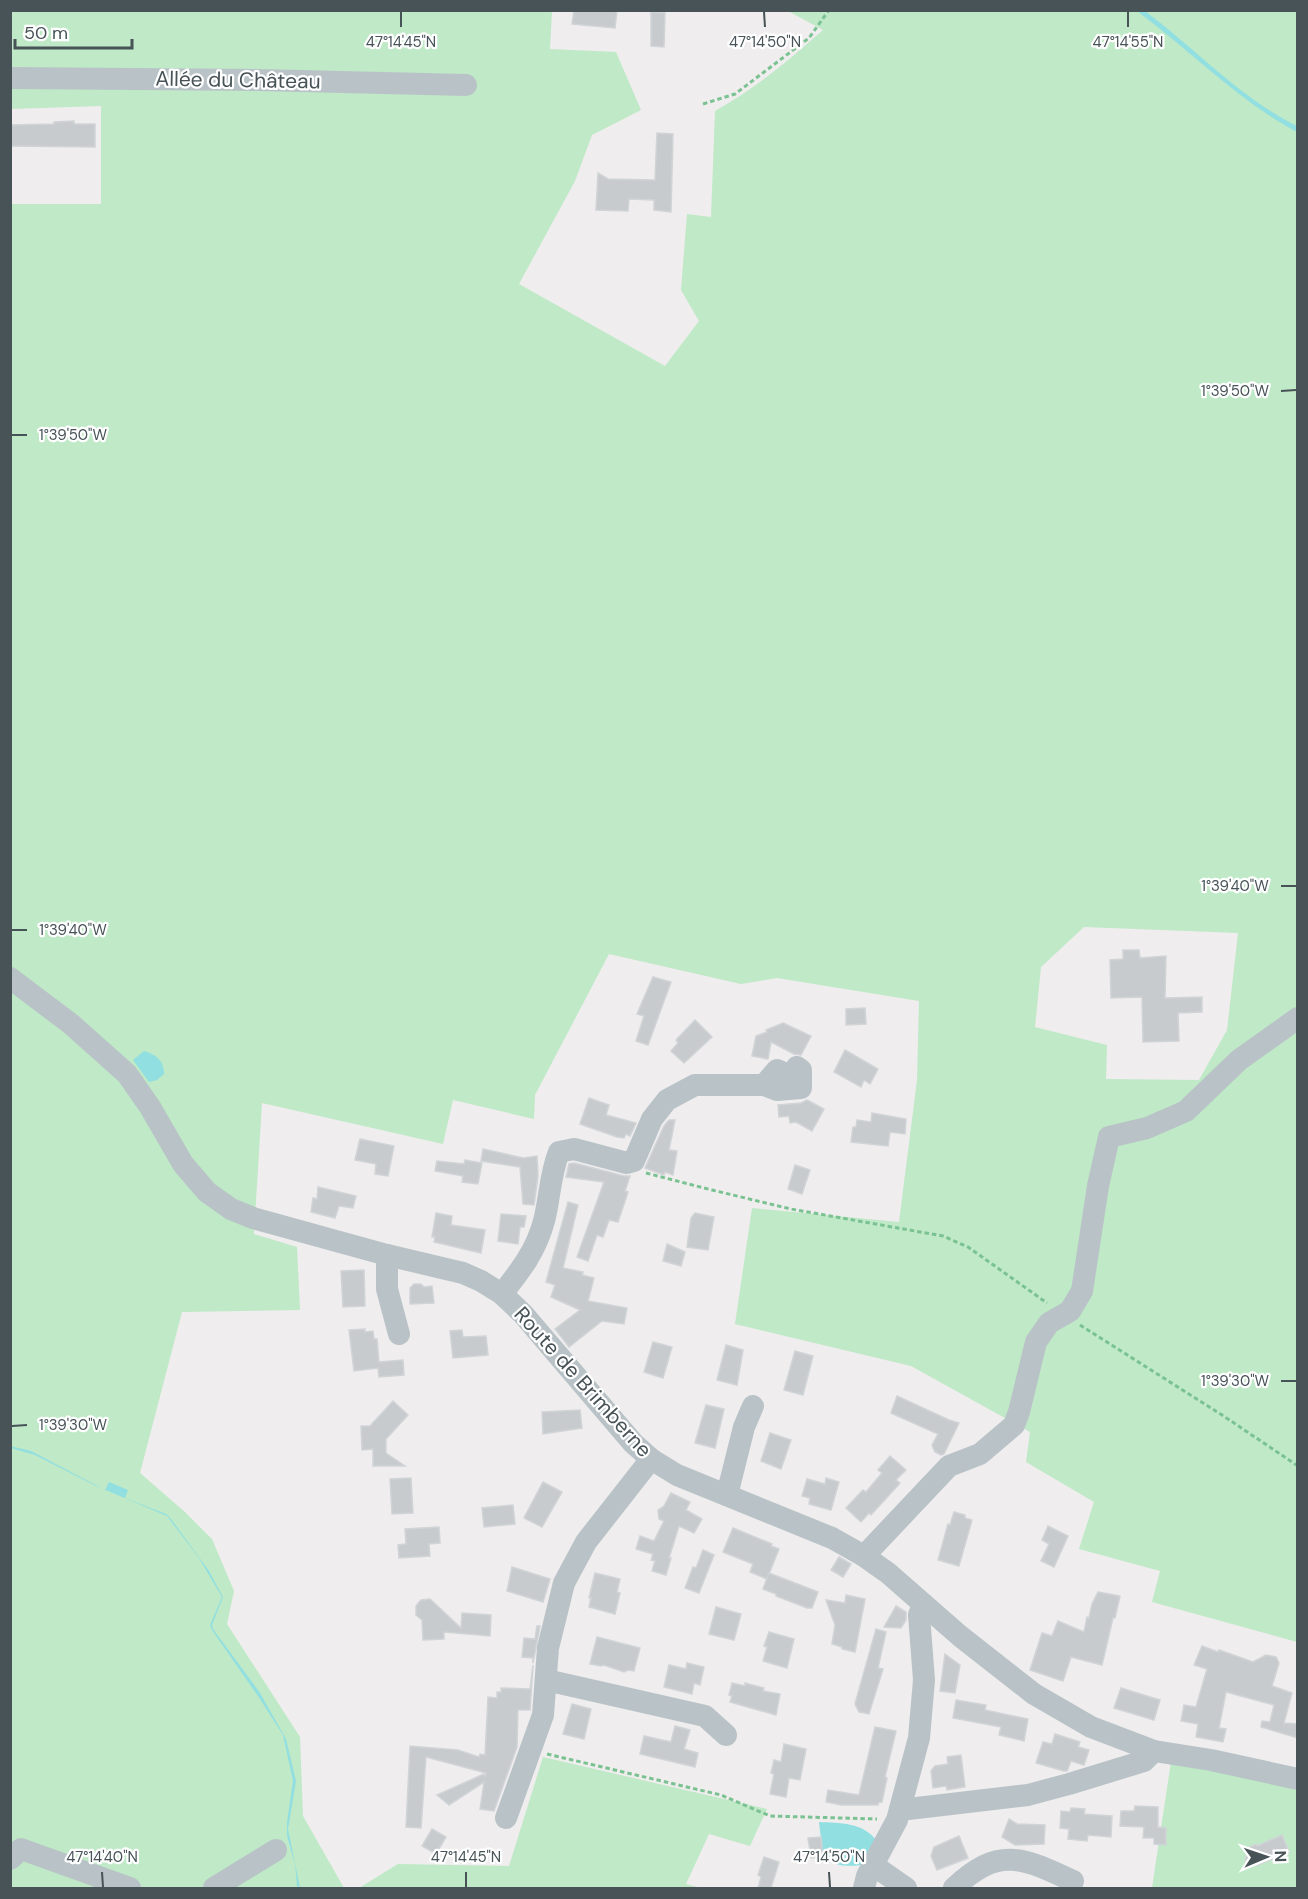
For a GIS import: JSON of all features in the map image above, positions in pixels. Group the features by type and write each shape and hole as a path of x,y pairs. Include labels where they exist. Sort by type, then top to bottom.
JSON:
{"street":[{"name":"Allée du Château","path":"10,78 259,80 466,85"},
{"name":"Route de Brimberne","path":"10,978 71,1024 127,1074 150,1107 183,1164 207,1192 231,1209 253,1218 387,1255 463,1273 481,1281 502,1294 524,1314 633,1443 651,1459 677,1475 831,1538 864,1556 888,1573 960,1636 1034,1694 1091,1727 1154,1751 1211,1760 1298,1779"},
{"path":"864,1556 950,1466 980,1454 1014,1425 1036,1342 1049,1323 1070,1311 1082,1291 1098,1186 1109,1137 1147,1128 1186,1111 1239,1060 1298,1018"},
{"path":"502,1294 529,1259 544,1222 554,1165 560,1152 574,1149 627,1163 634,1161 652,1119 667,1100 695,1085 764,1085"},
{"path":"387,1255 387,1289 399,1334"},
{"path":"727,1495 744,1427 753,1406"},
{"path":"506,1818 543,1715 548,1648 564,1584 586,1542 651,1459"},
{"path":"906,1888 869,1882 898,1815 919,1738 924,1680 918,1615 923,1604"},
{"path":"546,1680 705,1716 726,1735"},
{"path":"898,1815 1028,1795 1144,1761 1154,1751"},
{"path":"10,1859 21,1849 130,1888"},
{"path":"214,1888 276,1850"},
{"path":"954,1888 974,1870 987,1863 1000,1860 1029,1864 1073,1881"}],"path":[{"path":"704,104 735,94 809,38 829,10"},
{"path":"637,1170 792,1209 943,1236 968,1247 1064,1315 1298,1466"},
{"path":"531,1750 721,1795 770,1816 898,1815"}],"green space":[{"path":"10,11 552,11 550,49 616,52 641,110 592,135 575,181 519,284 665,366 699,321 681,290 687,214 711,217 715,111 758,84 823,30 788,11 1297,11 1297,1642 1152,1602 1160,1571 1079,1549 1094,1502 1026,1462 1030,1432 911,1366 735,1324 752,1208 899,1222 917,1080 919,1001 777,978 741,984 609,954 535,1095 534,1119 453,1100 443,1144 262,1103 254,1234 297,1247 300,1310 182,1312 140,1473 212,1539 234,1591 227,1624 300,1737 303,1816 344,1888 11,1888 11,204 101,204 101,106 11,109","holes":["1084,927 1238,933 1227,1030 1199,1080 1106,1079 1107,1045 1035,1027 1041,967"]},
{"path":"1172,1755 1297,1782 1297,1888 1152,1888"},
{"path":"543,1757 767,1809 750,1846 709,1834 686,1884 701,1888 359,1888 398,1864 509,1866"}],"water":[{"path":"1137,11 1145,11 1256,102 1297,126 1297,132 1234,90"},
{"path":"144,1051 153,1054 163,1065 164,1074 157,1080 149,1082 133,1060"},
{"path":"10,1446 31,1451 102,1488 35,1455"},
{"path":"109,1482 128,1490 125,1498 166,1514 209,1571 223,1597 212,1625 213,1629 260,1693 286,1739 296,1781 288,1829 300,1888 297,1886 295,1864 287,1836 293,1781 283,1735 212,1630 210,1625 222,1597 199,1558 167,1516 105,1490"},
{"path":"819,1822 857,1827 876,1840 861,1865 841,1865 823,1857"}],"building":[{"path":"574,10 617,10 615,28 572,24"},
{"path":"651,12 665,13 664,47 651,46"},
{"path":"74,121 74,124 95,124 95,147 10,146 10,125"},
{"path":"657,133 673,134 671,212 654,210 654,200 629,199 628,211 596,210 598,173 608,179 655,180"},
{"path":"1123,950 1139,950 1140,958 1166,956 1165,998 1202,997 1202,1012 1178,1013 1179,1041 1143,1042 1142,997 1111,998 1110,960 1123,959"},
{"path":"653,977 671,982 648,1045 636,1041 644,1016 637,1014"},
{"path":"865,1008 866,1024 846,1025 846,1009"},
{"path":"695,1020 712,1037 684,1063 671,1051 678,1043 676,1040"},
{"path":"783,1023 811,1036 801,1055 794,1054 771,1042 768,1059 752,1056 756,1036"},
{"path":"845,1050 878,1069 870,1084 864,1080 861,1087 834,1072"},
{"path":"589,1098 609,1105 606,1115 636,1123 630,1136 626,1134 624,1138 617,1137 580,1124"},
{"path":"807,1100 824,1109 812,1131 796,1122 790,1123 789,1116 779,1117 778,1105 801,1103"},
{"path":"872,1113 906,1119 905,1134 890,1132 888,1146 851,1142 853,1127 856,1127 857,1120 871,1122"},
{"path":"669,1120 675,1120 669,1150 677,1151 673,1175 665,1172 664,1175 645,1168"},
{"path":"360,1139 394,1146 388,1176 375,1174 376,1164 355,1160"},
{"path":"483,1149 523,1158 537,1156 538,1176 534,1205 523,1204 520,1167 481,1161"},
{"path":"465,1160 482,1163 478,1184 462,1182 463,1176 435,1171 437,1161 464,1164"},
{"path":"574,1163 630,1176 625,1191 628,1192 618,1222 609,1220 603,1237 597,1235 588,1261 577,1257 604,1182 566,1177 569,1164"},
{"path":"795,1165 810,1170 802,1194 788,1189"},
{"path":"318,1187 356,1196 353,1208 339,1206 335,1218 311,1212 313,1198 317,1199"},
{"path":"568,1202 578,1205 563,1268 583,1272 582,1275 594,1278 588,1301 627,1308 624,1324 602,1321 569,1347 555,1329 580,1310 551,1297 555,1285 546,1282"},
{"path":"436,1213 452,1216 451,1225 485,1230 481,1253 434,1242 435,1237 432,1237"},
{"path":"695,1213 714,1217 708,1250 687,1247 691,1218"},
{"path":"501,1214 526,1216 524,1227 520,1227 518,1244 498,1241"},
{"path":"667,1244 685,1252 681,1266 663,1261"},
{"path":"364,1270 365,1306 343,1307 341,1271"},
{"path":"414,1284 421,1284 424,1287 432,1286 434,1303 410,1304 410,1288"},
{"path":"365,1329 365,1332 373,1331 374,1339 377,1339 379,1362 403,1360 404,1375 379,1377 378,1368 354,1371 349,1330"},
{"path":"462,1330 463,1337 486,1336 488,1355 453,1358 450,1331"},
{"path":"653,1342 672,1347 663,1378 644,1372"},
{"path":"726,1345 743,1350 737,1385 717,1380"},
{"path":"795,1351 813,1356 803,1395 784,1390"},
{"path":"897,1396 959,1423 944,1454 935,1452 932,1445 938,1434 891,1413"},
{"path":"393,1401 408,1415 386,1439 386,1453 405,1466 373,1466 373,1449 362,1450 361,1426 370,1426"},
{"path":"706,1405 724,1409 715,1448 695,1443"},
{"path":"580,1410 582,1428 543,1434 542,1412"},
{"path":"770,1433 791,1440 781,1469 761,1461"},
{"path":"890,1456 906,1470 896,1480 900,1483 871,1515 869,1513 861,1522 846,1508 863,1490 866,1492 882,1473 878,1470"},
{"path":"411,1478 413,1513 392,1514 390,1479"},
{"path":"826,1478 839,1482 831,1510 809,1504 810,1498 802,1496 807,1479 825,1484"},
{"path":"543,1482 562,1492 542,1527 524,1518"},
{"path":"671,1493 690,1502 686,1510 702,1519 694,1533 679,1526 666,1575 652,1571 655,1561 651,1560 653,1554 636,1549 640,1536 654,1541 664,1521 659,1519 658,1510 664,1506"},
{"path":"513,1505 515,1524 484,1527 482,1508"},
{"path":"954,1512 972,1520 959,1566 938,1560 948,1524 950,1525"},
{"path":"1048,1526 1068,1536 1054,1567 1041,1561 1049,1544 1042,1540"},
{"path":"439,1527 440,1543 429,1544 430,1556 399,1558 398,1545 406,1544 405,1529"},
{"path":"733,1528 779,1549 767,1579 750,1572 753,1564 723,1552"},
{"path":"703,1550 714,1555 699,1593 685,1588"},
{"path":"839,1557 851,1564 843,1577 831,1570"},
{"path":"512,1567 550,1579 543,1602 507,1591"},
{"path":"595,1573 620,1579 617,1592 620,1593 615,1614 589,1607"},
{"path":"769,1573 818,1592 812,1608 776,1596 763,1589"},
{"path":"1098,1592 1120,1596 1102,1665 1071,1657 1063,1681 1030,1670 1042,1633 1052,1636 1058,1621 1084,1632 1087,1617 1089,1618"},
{"path":"846,1595 865,1599 855,1652 832,1644 835,1625 826,1600 845,1603"},
{"path":"430,1599 461,1628 462,1613 491,1615 490,1636 444,1632 444,1639 423,1640 422,1620 416,1615 416,1606 421,1600"},
{"path":"896,1606 906,1612 906,1620 901,1628 884,1627"},
{"path":"716,1607 741,1614 734,1640 709,1634"},
{"path":"537,1626 540,1626 533,1663 533,1658 522,1657 524,1638 535,1639"},
{"path":"876,1629 886,1632 878,1668 883,1669 869,1714 859,1712 855,1704"},
{"path":"769,1632 794,1639 787,1668 763,1661 767,1647 764,1646"},
{"path":"597,1637 640,1648 634,1671 624,1672 604,1665 590,1664"},
{"path":"1202,1646 1253,1662 1266,1655 1276,1657 1279,1663 1272,1686 1292,1693 1284,1723 1298,1724 1298,1738 1261,1727 1262,1721 1270,1722 1274,1705 1226,1692 1219,1728 1226,1729 1223,1742 1196,1737 1198,1724 1181,1721 1184,1705 1196,1707 1207,1669 1194,1665"},
{"path":"945,1654 960,1665 955,1693 940,1691"},
{"path":"687,1663 704,1667 700,1685 694,1683 692,1694 664,1687 669,1665 686,1669"},
{"path":"533,1665 530,1710 518,1710 517,1747 494,1811 480,1809 484,1782 449,1805 437,1795 484,1774 485,1776 486,1773 426,1757 421,1828 406,1827 410,1746 458,1750 479,1757 480,1754 485,1755 488,1697 497,1698 497,1692 501,1692 501,1688 530,1689"},
{"path":"732,1683 745,1686 745,1683 764,1688 763,1691 780,1694 776,1715 730,1702"},
{"path":"1121,1688 1160,1700 1154,1720 1114,1708"},
{"path":"956,1700 986,1705 985,1710 1028,1719 1024,1741 999,1735 1001,1727 953,1718"},
{"path":"572,1704 591,1709 584,1739 563,1734"},
{"path":"675,1726 690,1730 684,1749 698,1753 695,1767 640,1754 644,1736 671,1742"},
{"path":"875,1727 896,1731 885,1777 887,1778 882,1802 878,1805 841,1805 826,1802 828,1790 859,1795"},
{"path":"1055,1734 1080,1742 1078,1747 1089,1750 1084,1765 1071,1761 1067,1771 1064,1771 1036,1763 1043,1742 1052,1744"},
{"path":"784,1744 806,1749 800,1780 789,1778 786,1797 770,1794 774,1760 781,1762"},
{"path":"961,1755 965,1787 947,1790 946,1786 933,1788 931,1771 935,1766 948,1764 947,1757"},
{"path":"1135,1806 1158,1807 1158,1827 1166,1828 1166,1845 1154,1844 1154,1838 1143,1838 1144,1827 1120,1826 1121,1811 1134,1811"},
{"path":"1071,1808 1085,1809 1084,1814 1112,1816 1111,1837 1088,1835 1087,1841 1068,1839 1069,1829 1060,1828 1061,1811 1070,1812"},
{"path":"1009,1819 1017,1824 1045,1825 1044,1844 1015,1845 1002,1837"},
{"path":"432,1829 446,1837 436,1854 422,1846"},
{"path":"1282,1835 1289,1852 1256,1866 1245,1861 1246,1849"},
{"path":"959,1836 968,1858 937,1870 931,1856 934,1847"},
{"path":"821,1837 823,1857 811,1858 808,1838"},
{"path":"764,1857 779,1862 771,1888 758,1888 761,1877 758,1875"}]}
